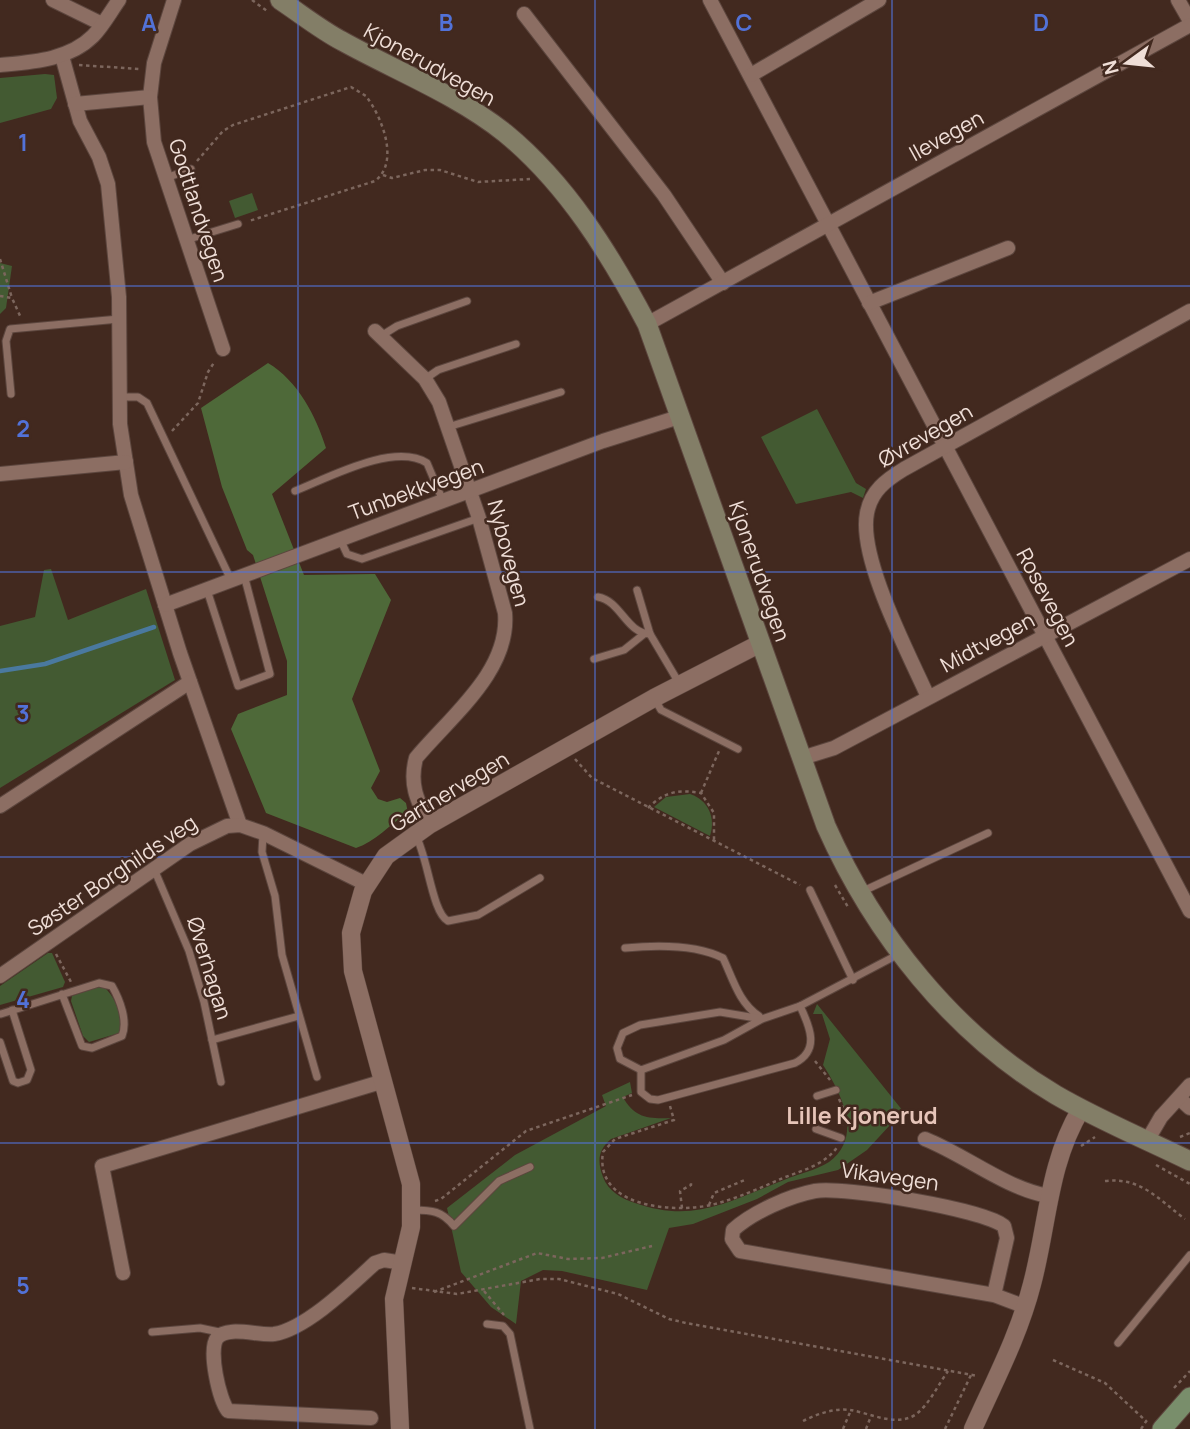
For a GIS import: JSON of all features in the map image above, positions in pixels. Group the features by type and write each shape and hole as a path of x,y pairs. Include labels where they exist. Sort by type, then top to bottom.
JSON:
{"main road":[{"name":"Kjonerudvegen","path":"277,8 464,106 504,133 568,198 617,269 647,324 826,826 859,893 899,954 978,1035 1024,1073 1081,1109 1190,1161"},
{"path":"1154,1425 1190,1397"}],"street":[{"path":"53,0 102,24"},
{"path":"0,65 64,62 94,35 119,0"},
{"name":"Godtlandvegen","path":"174,0 154,63 150,97 154,142 223,349"},
{"name":"Rosevegen","path":"710,0 1190,911"},
{"path":"751,75 879,0"},
{"path":"1178,0 1190,23"},
{"path":"524,14 688,229 723,283"},
{"name":"Ilevegen","path":"647,324 1190,23"},
{"path":"64,62 80,121 99,157 108,184 116,253 119,397 131,495 164,605 240,825 263,833 366,884"},
{"path":"75,104 150,97"},
{"path":"869,303 1008,248"},
{"name":"Øvrevegen","path":"928,697 878,577 870,551 866,520 872,499 885,481 1190,311"},
{"name":"Nybovegen","path":"378,333 425,379 439,402 471,492 505,613 505,634 499,656 416,758 412,776 422,829"},
{"name":"Tunbekkvegen","path":"164,605 603,441 682,416"},
{"path":"0,474 126,462"},
{"name":"Midtvegen","path":"802,758 834,747 1190,559"},
{"name":"Gartnervegen","path":"400,1429 394,1299 403,1263 423,1208 408,1165 351,959 353,919 366,884 386,856 422,829 679,684 761,643"},
{"path":"0,806 190,682"},
{"name":"Søster Borghilds veg","path":"0,976 203,836 227,826 240,825"},
{"path":"123,1273 102,1166 384,1081"},
{"path":"1147,1141 1184,1103 1190,1085"},
{"path":"973,1429 1026,1307 1048,1196 1066,1137 1081,1109"},
{"path":"925,1139 972,1161 1011,1185 1048,1196"},
{"name":"Vikavegen","path":"994,1295 1007,1238 1004,1226 975,1212 824,1190 783,1202 741,1222 733,1230 732,1238 740,1251 994,1295 1026,1307"},
{"path":"371,1418 228,1410 220,1394 214,1346 217,1337 225,1333 275,1334 289,1329 315,1313 375,1263 384,1259 403,1263"}],"lane":[{"path":"166,178 191,169"},
{"path":"186,240 239,224"},
{"path":"378,333 467,301"},
{"path":"11,394 7,333 10,329 119,319"},
{"path":"425,379 438,370 516,344"},
{"path":"448,427 561,392"},
{"path":"119,397 138,397 147,403 237,578 270,674 238,686 207,589"},
{"path":"295,491 356,467 399,457 428,463 443,502"},
{"path":"340,540 347,554 362,559 479,518"},
{"path":"638,590 647,634 679,684"},
{"path":"598,597 612,603 636,630 647,634"},
{"path":"593,659 624,650 647,634"},
{"path":"654,698 661,710 738,749"},
{"path":"422,829 435,903 443,918 448,921 478,915 540,878"},
{"path":"263,833 262,852 275,896 282,955 317,1077"},
{"path":"859,893 988,833"},
{"name":"Øverhagan","path":"154,869 189,951 221,1082"},
{"path":"810,890 853,980"},
{"path":"625,948 643,946 708,950 723,958 748,1009 762,1019"},
{"path":"762,1019 720,1012 629,1029 619,1037 617,1048 620,1059 640,1070 724,1040 762,1019 800,1006 899,954"},
{"path":"0,1014 62,994 99,983 112,986 124,1017 122,1036 92,1048 82,1046 62,994"},
{"path":"640,1070 641,1092 650,1099 668,1098 787,1066 807,1054 811,1045 811,1034 800,1006"},
{"path":"0,1042 13,1080 18,1083 27,1080 31,1070 12,1010"},
{"path":"212,1040 299,1016"},
{"path":"817,1096 836,1090"},
{"path":"816,1129 841,1138"},
{"path":"423,1208 446,1215 454,1226 499,1181 530,1167"},
{"path":"1118,1343 1190,1255"},
{"path":"487,1324 503,1326 508,1331 530,1429"},
{"path":"152,1332 200,1328 225,1333"}],"path":[{"path":"252,0 277,8"},
{"path":"64,62 143,68 154,63"},
{"path":"191,169 223,131 233,125 351,88 361,91 371,102 389,160 383,175 375,181 239,224"},
{"path":"383,175 392,178 425,170 440,170 478,182 530,179"},
{"path":"523,172 537,186"},
{"path":"0,259 12,298 26,327"},
{"path":"0,296 12,298"},
{"path":"164,440 198,403 208,372 223,349"},
{"path":"701,793 723,742"},
{"path":"564,763 584,752"},
{"path":"574,758 592,778 810,890"},
{"path":"648,808 658,798 673,792 701,793"},
{"path":"701,793 714,813 714,842"},
{"path":"48,943 66,968 73,991"},
{"path":"668,1098 674,1121 611,1142 603,1152 602,1166 607,1179 623,1196 654,1206 682,1208 709,1205 824,1161 832,1155 841,1138 844,1110 836,1090 807,1054"},
{"path":"423,1208 441,1199 526,1130 641,1092"},
{"path":"709,1205 714,1194 747,1179"},
{"path":"1105,1181 1126,1179 1145,1188 1185,1219"},
{"path":"682,1208 680,1191 691,1185 691,1180"},
{"path":"433,1293 537,1253 568,1259 602,1258 652,1246"},
{"path":"410,1298 414,1278"},
{"path":"404,1286 433,1293 484,1291 540,1279 559,1279 618,1294 669,1319 686,1324 978,1376"},
{"path":"484,1291 503,1312 508,1331"},
{"path":"1052,1360 1105,1383 1154,1425"},
{"path":"803,1421 817,1414 851,1410 897,1420 914,1415 926,1404 948,1371"},
{"path":"945,1429 971,1375"},
{"path":"843,1429 851,1410"},
{"path":"866,1429 871,1416"}],"green space":[{"path":"54,75 57,98 51,109 0,123 0,78"},
{"path":"252,193 258,210 235,218 229,201"},
{"path":"0,263 12,266 6,308 0,314"},
{"path":"268,363 297,389 317,424 326,448 272,494 304,575 375,574 391,600 352,699 380,771 371,788 378,799 387,802 400,798 406,803 408,813 370,842 356,848 266,813 231,729 238,714 287,695 287,661 253,555 247,550 222,487 201,408"},
{"path":"817,409 856,483 866,489 863,498 851,492 796,504 761,437"},
{"path":"51,569 68,620 146,589 175,680 0,788 0,626 35,617 44,570"},
{"path":"690,794 702,800 709,810 712,822 710,836 654,807 666,797"},
{"path":"48,953 52,953 65,982 63,987 0,1005 0,986"},
{"path":"98,987 105,988 113,997 120,1015 120,1027 119,1033 89,1042 83,1036 71,1001 72,996"},
{"path":"817,1004 903,1111 867,1150 838,1170 788,1182 757,1199 693,1224 669,1228 647,1290 562,1271 543,1270 521,1281 516,1324 491,1307 461,1272 447,1208 515,1155 606,1106 602,1095 630,1082 632,1093 623,1097 632,1109 643,1116 671,1118 611,1139 601,1152 600,1166 605,1182 616,1194 630,1201 656,1209 676,1211 711,1207 829,1162 840,1152 847,1127 842,1101 823,1065 830,1039 822,1014 813,1014"}],"waterway":[{"path":"0,671 45,664 154,627"}],"district":[{"name":"Lille Kjonerud","path":"862,1115"}]}
